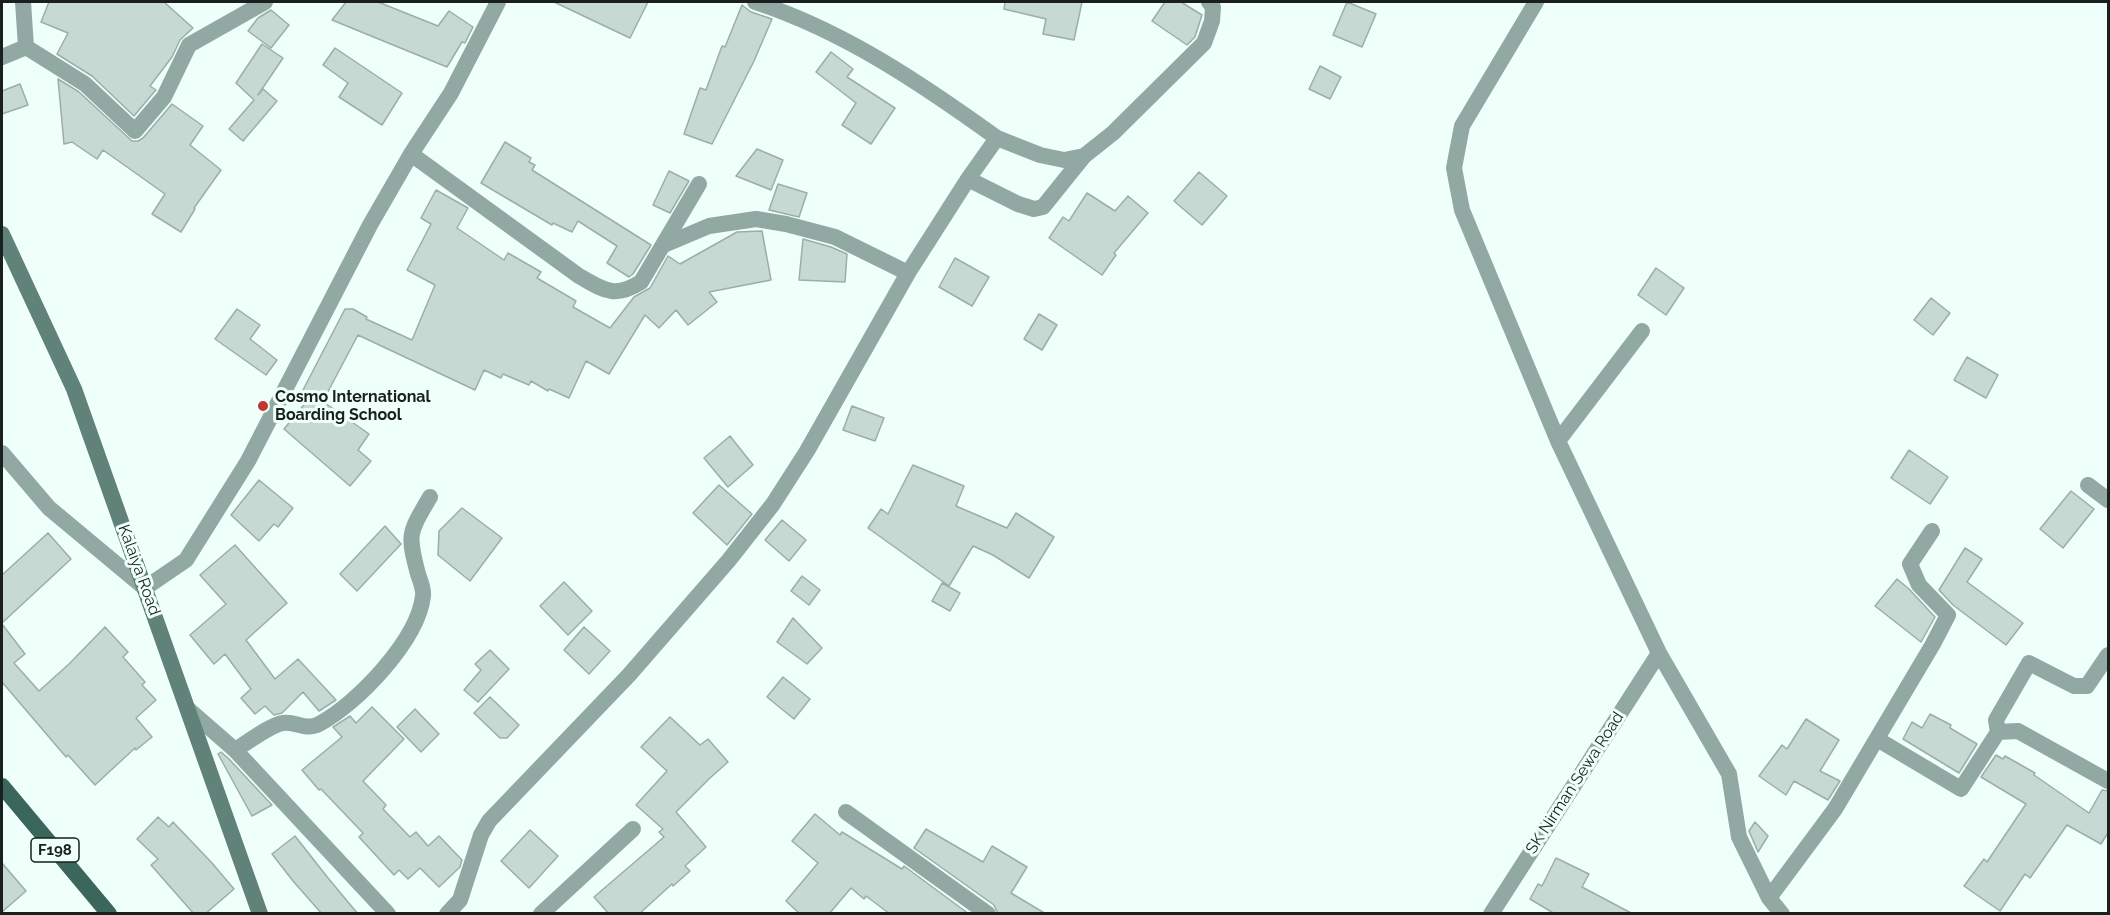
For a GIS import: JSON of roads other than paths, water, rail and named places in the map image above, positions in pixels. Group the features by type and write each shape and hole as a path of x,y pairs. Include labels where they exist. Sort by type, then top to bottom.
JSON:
{"main road":[{"name":"Kalaiya Road","path":"2,234 74,389 260,914"},
{"name":"F198","path":"2,786 109,914"}],"street":[{"path":"23,2 26,47"},
{"path":"26,47 85,84 135,131 164,97 189,45 265,2"},
{"path":"2,453 48,508 145,588 186,560 248,461 370,225 411,154 451,93 498,2"},
{"path":"968,179 1018,204 1034,209 1043,207 1084,156 1113,133 1204,43 1212,21 1213,7 1209,2"},
{"path":"1536,2 1462,126 1454,168 1461,210 1558,441 1659,653 1729,774 1739,837 1770,898 1782,914"},
{"path":"764,3 860,47 933,92 997,138 1040,155 1064,159 1084,156"},
{"path":"2,57 26,47"},
{"path":"447,914 460,900 480,835 489,821 629,675 729,560 773,504 807,452 908,273 997,138"},
{"path":"411,154 579,276 607,291 626,291 641,282 699,184"},
{"path":"664,244 709,226 756,219 835,237 908,273"},
{"path":"1558,441 1642,331"},
{"path":"2088,485 2109,500"},
{"path":"235,750 283,723 309,727 319,724 350,703 375,679 409,634 418,615 423,594 410,543 413,526 430,497"},
{"path":"1770,898 1835,809 1948,615 1919,585 1910,564 1932,531"},
{"name":"SK Nirman Sewa Road","path":"1491,914 1659,653"},
{"path":"1877,739 1960,789 1998,732 1996,720 2029,663 2074,686 2087,686 2109,655"},
{"path":"188,709 235,750 388,914"},
{"path":"1998,732 2018,731 2109,782"},
{"path":"846,812 988,914"},
{"path":"542,914 633,829"}],"place":[{"name":"Cosmo International Boarding School","path":"263,406"}]}
